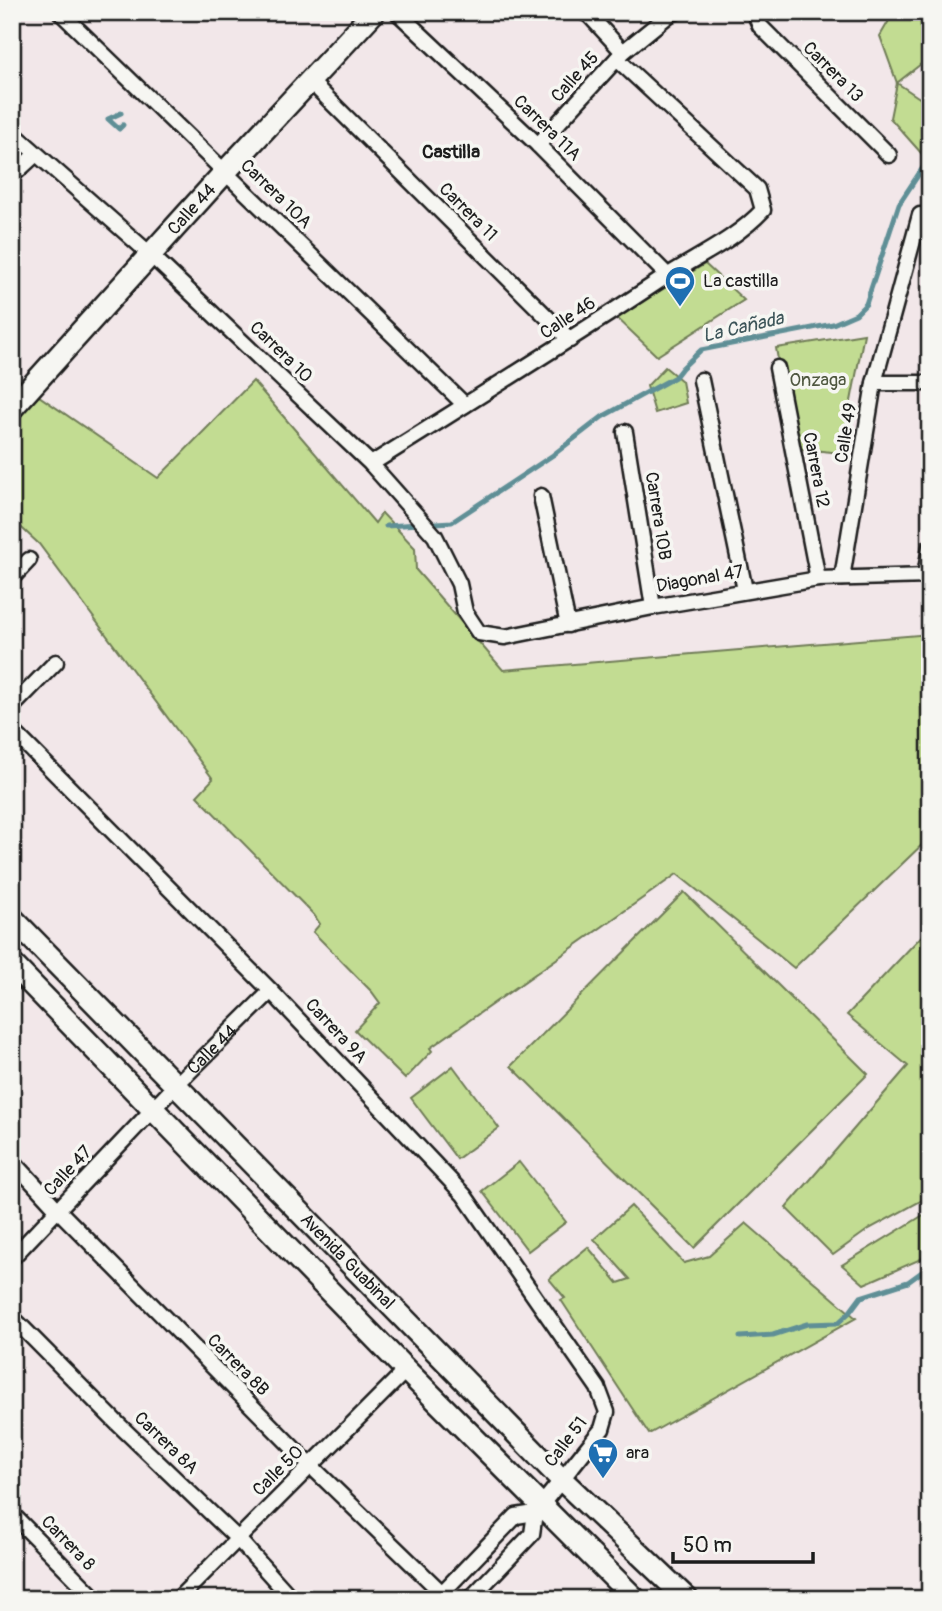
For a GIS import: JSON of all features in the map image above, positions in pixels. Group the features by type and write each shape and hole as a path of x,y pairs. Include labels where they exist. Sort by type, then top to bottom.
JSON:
{"main road":[{"name":"Calle 44","path":"14,402 374,12"},
{"name":"Avenida Guabinal","path":"12,918 562,1480 687,1599"},
{"name":"Avenida Guabinal","path":"12,964 538,1509 635,1599"}],"street":[{"name":"Carrera 10A","path":"60,12 465,405"},
{"name":"Carrera 11A","path":"397,12 538,145 667,275"},
{"path":"583,12 589,15 620,55"},
{"name":"Calle 45","path":"538,145 620,55 676,12"},
{"name":"Carrera 13","path":"754,12 760,26 889,155"},
{"name":"Calle 46","path":"371,464 749,225 763,210 757,190 620,55"},
{"name":"Carrera 11","path":"310,81 570,340"},
{"name":"Carrera 10","path":"12,132 151,255 371,464 435,536 459,584 465,612 480,633"},
{"path":"12,176 36,153"},
{"name":"Calle 49","path":"842,578 874,383 920,215"},
{"name":"Carrera 12","path":"777,368 818,579"},
{"path":"701,380 745,590"},
{"path":"874,383 930,383"},
{"name":"Carrera 10B","path":"625,432 653,607"},
{"path":"541,496 568,625"},
{"path":"927,576 930,547"},
{"path":"12,578 29,560"},
{"name":"Diagonal 47","path":"480,633 505,637 653,607 818,579 927,576"},
{"path":"12,707 56,662"},
{"name":"Carrera 9A","path":"12,730 271,991 464,1195 598,1388"},
{"name":"Calle 44","path":"153,1109 271,991"},
{"name":"Calle 47","path":"12,1258 153,1109"},
{"name":"Carrera 8B","path":"12,1160 58,1210 439,1596"},
{"name":"Carrera 8A","path":"12,1317 238,1539 292,1599"},
{"name":"Calle 50","path":"177,1599 406,1370"},
{"name":"Calle 51","path":"470,1599 532,1534 538,1509 602,1429 607,1412 598,1388"},
{"name":"Calle 51","path":"439,1596 516,1516 538,1509"},
{"name":"Carrera 8","path":"12,1514 96,1599"}],"green space":[{"path":"894,12 930,12 930,69 926,60 897,83 880,36"},
{"path":"897,83 930,105 930,163 890,118"},
{"name":"La castilla","path":"705,264 744,300 657,356 616,317"},
{"name":"Onzaga","path":"864,334 841,453 793,448 776,348"},
{"path":"665,367 682,381 686,403 655,413 647,386"},
{"path":"253,381 375,523 382,513 415,548 416,570 503,670 930,634 930,837 794,968 677,874 430,1048 432,1051 405,1079 355,1030 380,1003 313,932 320,924 314,915 197,796 213,779 39,544 12,519 12,429 36,394 158,478"},
{"path":"684,892 868,1074 694,1248 511,1066"},
{"path":"930,927 930,1196 869,1229 833,1255 786,1208 908,1066 847,1015"},
{"path":"453,1066 499,1128 457,1159 411,1098"},
{"path":"519,1162 566,1222 528,1251 482,1191"},
{"path":"631,1206 684,1263 709,1256 746,1223 856,1318 649,1434 561,1300 565,1298 549,1279 588,1247 618,1283 630,1279 594,1239"},
{"path":"930,1211 930,1250 921,1259 864,1284 842,1265"}],"waterway":[{"path":"121,113 108,119 119,129 123,125"},
{"name":"La Cañada","path":"386,526 452,522 553,455 602,417 675,377 701,350 833,324 856,314 866,304 899,204 930,157"},
{"path":"740,1337 773,1335 807,1324 838,1323 861,1297 908,1282 930,1266"}],"place":[{"name":"La castilla","path":"680,308"},
{"name":"ara","path":"603,1480"}],"district":[{"name":"Castilla","path":"451,152"}]}
